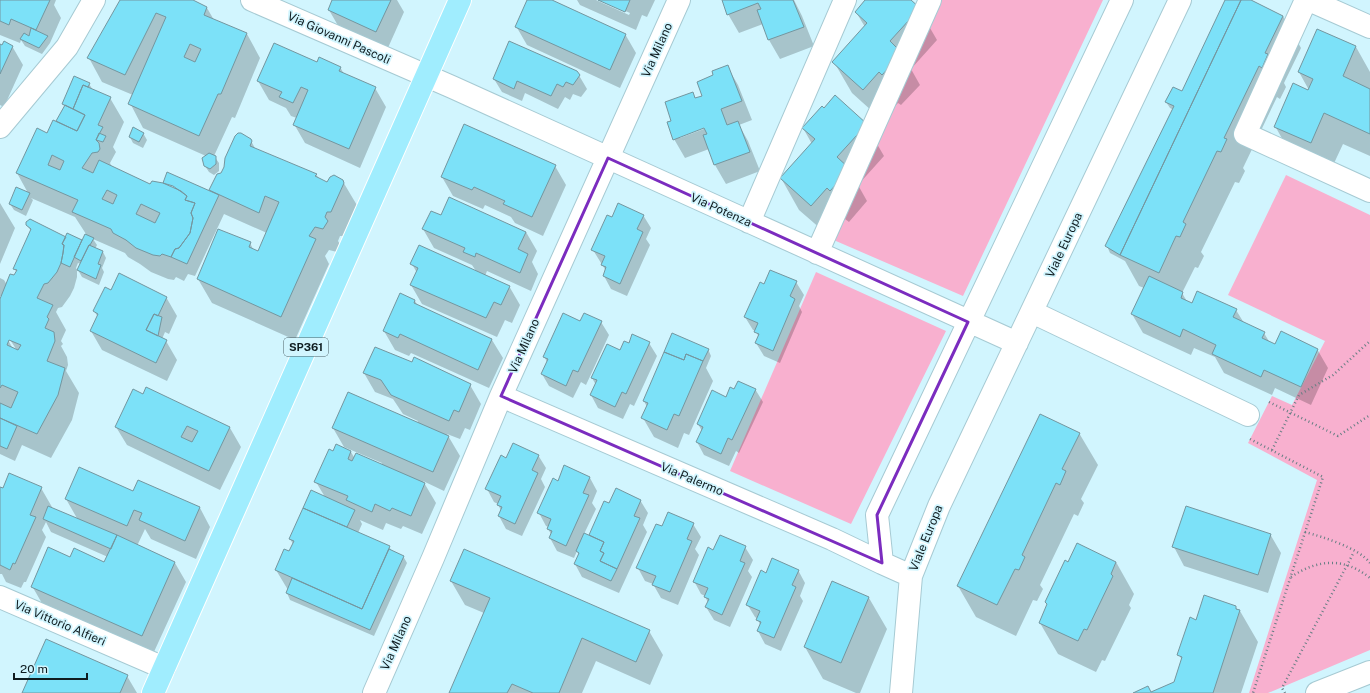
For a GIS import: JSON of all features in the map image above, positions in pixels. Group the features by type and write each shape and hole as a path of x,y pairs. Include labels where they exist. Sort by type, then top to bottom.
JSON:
{"main road":[{"name":"SP361","path":"153,693 460,0"}],"street":[{"path":"0,127 67,47 94,0"},
{"name":"Via Giovanni Pascoli","path":"252,0 426,76"},
{"name":"Via Milano","path":"374,693 501,396 679,0"},
{"path":"749,222 845,0"},
{"path":"817,253 930,0"},
{"path":"882,563 877,515 1122,0"},
{"name":"Viale Europa","path":"882,563 911,576 939,506 1180,0"},
{"path":"1370,27 1308,0 1245,134 1370,190"},
{"name":"Via Potenza","path":"426,76 1017,343"},
{"path":"1032,312 1248,415"},
{"name":"Via Palermo","path":"501,396 832,539 882,563"},
{"path":"902,693 911,576"},
{"name":"Via Vittorio Alfieri","path":"0,597 164,668"},
{"path":"1317,693 1370,672"}],"path":[{"path":"1253,693 1323,477 1272,450 1299,395 1333,375 1370,341"},
{"path":"1267,401 1338,436 1370,415"},
{"path":"1305,532 1334,541 1366,558 1370,563"},
{"path":"1284,693 1282,688 1354,552"},
{"path":"1291,577 1303,569 1317,564 1331,562 1347,564 1370,578"}],"highlighted area":[{"path":"608,158 968,322 877,515 882,563 501,396"}],"shaded area":[{"path":"935,0 1103,0 963,296 829,238"},
{"path":"1286,175 1370,215 1370,650 1268,693 1249,693 1317,480 1248,443 1272,396 1292,405 1325,341 1228,295"},
{"path":"816,272 946,331 851,524 730,471"}],"building":[{"path":"0,0 50,0 36,30 11,19 9,25 0,21"},
{"path":"120,0 193,0 207,7 204,15 247,33 221,94 218,94 199,136 128,104 166,17 156,13 125,75 87,58","holes":["190,44 201,49 195,62 184,57"]},
{"path":"332,0 391,0 376,32 328,10"},
{"path":"527,0 552,0 626,34 610,70 515,27"},
{"path":"598,0 630,0 625,12"},
{"path":"722,0 793,0 804,27 768,40 757,10 761,9 758,3 727,15"},
{"path":"865,0 911,0 920,8 890,41 902,53 882,75 879,72 863,90 832,62 867,23 855,12"},
{"path":"1225,0 1241,0 1120,255 1105,246 1174,106 1165,102 1173,87 1182,91"},
{"path":"1241,0 1251,0 1283,16 1265,53 1268,54 1262,68 1259,66 1224,138 1227,139 1221,152 1217,151 1183,222 1186,224 1180,237 1176,236 1159,273 1120,255"},
{"path":"31,28 48,36 39,48 20,39 24,33 29,36"},
{"path":"1317,29 1356,46 1343,76 1370,89 1370,134 1324,113 1311,143 1274,127 1293,83 1308,90 1313,79 1298,72"},
{"path":"4,41 13,46 0,74 0,44 2,45"},
{"path":"509,41 577,71 580,75 573,85 566,82 563,87 557,84 551,96 517,81 514,89 493,79"},
{"path":"274,43 317,62 319,57 341,67 339,71 376,87 349,149 293,125 308,90 301,87 293,103 279,97 282,92 257,81"},
{"path":"728,65 742,101 721,109 727,125 738,121 750,152 714,165 703,135 707,134 704,128 673,140 667,122 671,121 665,102 693,92 695,98 702,96 697,82 713,75 712,71"},
{"path":"74,76 90,83 88,87 83,85 73,109 62,104"},
{"path":"83,85 111,97 98,125 103,127 96,140 99,143 100,149 98,152 92,153 82,168 93,173 99,160 150,184 152,181 173,186 187,196 185,200 195,203 191,213 193,218 190,233 179,248 175,249 171,257 162,254 160,256 153,255 136,248 126,240 113,233 111,229 72,212 78,200 16,173 37,128 47,133 53,120 77,131 85,115 73,109","holes":["52,155 64,161 60,170 48,165","107,190 117,195 113,204 102,199","141,204 160,213 155,223 136,214"]},
{"path":"835,95 867,124 837,157 850,169 830,191 827,188 811,206 780,178 815,139 802,128 822,106 824,108"},
{"path":"65,105 85,115 77,131 56,121"},
{"path":"464,124 556,165 532,217 503,204 505,201 474,187 472,190 441,177"},
{"path":"133,127 144,133 139,142 129,137"},
{"path":"99,133 106,136 103,142 96,140"},
{"path":"238,133 241,133 251,139 252,141 250,146 317,174 315,176 327,182 330,177 334,175 343,180 344,183 331,212 327,212 325,217 328,221 323,229 315,227 309,236 316,239 281,317 197,279 218,229 251,242 249,247 258,251 279,202 265,196 259,213 209,190 217,174 221,173 224,167 225,158 235,136"},
{"path":"209,153 216,156 216,164 210,169 204,166 202,158"},
{"path":"167,172 219,195 187,264 171,257 175,249 179,248 190,233 193,218 191,213 195,203 185,200 187,196 181,191 163,183"},
{"path":"16,187 30,193 22,210 9,204"},
{"path":"449,197 526,232 518,249 528,254 520,273 476,253 475,257 463,252 465,248 422,229 431,211 441,215"},
{"path":"618,203 644,215 637,229 643,232 620,284 603,276 606,267 601,265 605,256 591,250 607,215 612,217"},
{"path":"30,219 66,237 62,244 64,245 63,253 57,272 48,283 44,284 37,298 53,305 47,317 49,319 45,328 54,332 55,341 47,361 65,368 58,395 37,434 0,418 0,403 11,408 18,392 2,385 0,388 0,299 10,274 14,275 17,270 13,269 31,229 26,225 26,222","holes":["9,340 21,345 18,350 7,345"]},
{"path":"67,233 82,240 70,267 61,263 64,245 62,244"},
{"path":"85,234 94,238 81,261 74,257"},
{"path":"89,245 103,251 98,264 101,265 96,279 77,270"},
{"path":"419,245 510,286 501,305 494,302 486,318 410,285 418,268 410,264"},
{"path":"770,270 797,281 790,296 795,299 773,351 755,343 759,334 754,332 758,323 744,317 760,282 764,284"},
{"path":"119,273 167,297 158,316 154,314 146,330 167,340 156,363 90,331 98,314 93,311 105,287 111,290"},
{"path":"1149,276 1183,292 1181,298 1192,303 1197,291 1237,309 1233,317 1265,332 1262,338 1275,344 1281,331 1318,349 1301,387 1264,370 1261,377 1212,354 1216,345 1183,329 1180,337 1131,314"},
{"path":"400,293 415,300 414,303 492,339 478,370 400,334 398,338 383,331"},
{"path":"563,313 580,321 584,313 602,321 578,372 573,370 566,386 541,374 548,359 543,357"},
{"path":"154,314 162,317 158,336 146,330"},
{"path":"672,333 709,349 703,361 686,354 684,360 664,352"},
{"path":"632,334 650,342 626,394 622,392 615,407 590,395 597,380 591,378 607,344 620,350 624,341 629,343"},
{"path":"375,347 412,362 414,357 471,384 459,412 454,410 449,421 391,395 381,380 363,373"},
{"path":"664,352 684,360 686,354 703,361 679,416 674,414 667,430 641,418 648,403 643,401"},
{"path":"738,381 756,389 732,440 728,438 721,454 696,442 703,427 697,424 712,390 726,397 730,387 734,389"},
{"path":"146,387 230,427 209,471 115,427 133,389 143,394","holes":["187,426 198,431 192,442 181,437"]},
{"path":"348,392 449,436 433,472 332,428"},
{"path":"1040,414 1080,433 1062,469 1066,471 1060,485 1056,483 1022,555 1025,557 1019,570 1015,569 997,605 957,586"},
{"path":"0,418 17,426 7,449 0,446"},
{"path":"513,443 539,455 532,470 538,473 515,524 498,516 502,507 497,505 501,496 485,489 501,455 506,458"},
{"path":"336,444 351,451 348,459 352,461 356,453 425,483 411,516 392,508 390,511 375,504 372,512 346,500 348,496 314,482 329,449 333,451"},
{"path":"564,465 590,477 583,493 589,495 566,546 549,538 552,531 547,529 551,519 537,513 553,478 558,481"},
{"path":"79,467 133,491 138,480 200,507 185,541 139,520 142,513 134,510 127,526 65,499"},
{"path":"9,473 42,487 30,515 36,517 15,564 13,563 10,570 0,565 0,487 3,488"},
{"path":"616,488 641,500 634,516 640,518 617,569 600,561 604,553 600,551 604,542 589,535 604,501 609,503"},
{"path":"311,490 355,510 347,527 303,508"},
{"path":"48,506 117,535 111,549 43,519"},
{"path":"1186,506 1271,534 1258,575 1172,547"},
{"path":"303,508 390,546 362,609 275,570 284,549 289,551 294,541 289,539"},
{"path":"668,512 694,523 687,539 692,541 670,592 652,585 656,576 636,568 656,524 662,526"},
{"path":"584,533 604,542 600,551 604,553 600,561 617,569 611,581 574,564 579,553 576,551"},
{"path":"117,535 175,562 142,636 31,587 48,547 70,557 74,548 104,562"},
{"path":"720,535 746,546 740,561 745,563 722,615 705,607 709,599 704,597 708,588 693,582 708,547 713,550"},
{"path":"1077,543 1116,562 1111,574 1113,576 1087,630 1084,629 1078,641 1039,623 1047,604 1045,602 1065,560 1068,562"},
{"path":"389,549 404,556 370,630 286,593 292,578 362,609"},
{"path":"464,549 650,630 636,662 582,638 559,693 533,693 512,684 507,693 449,693 490,598 450,581"},
{"path":"772,558 799,570 792,585 796,587 774,638 757,631 761,622 756,620 760,611 746,605 761,570 766,573"},
{"path":"832,581 869,597 841,663 804,647"},
{"path":"1204,595 1236,606 1236,609 1240,610 1213,693 1133,693 1148,686 1151,692 1174,682 1182,657 1177,655 1190,617 1196,620"},
{"path":"46,639 128,675 120,693 22,693"}]}
